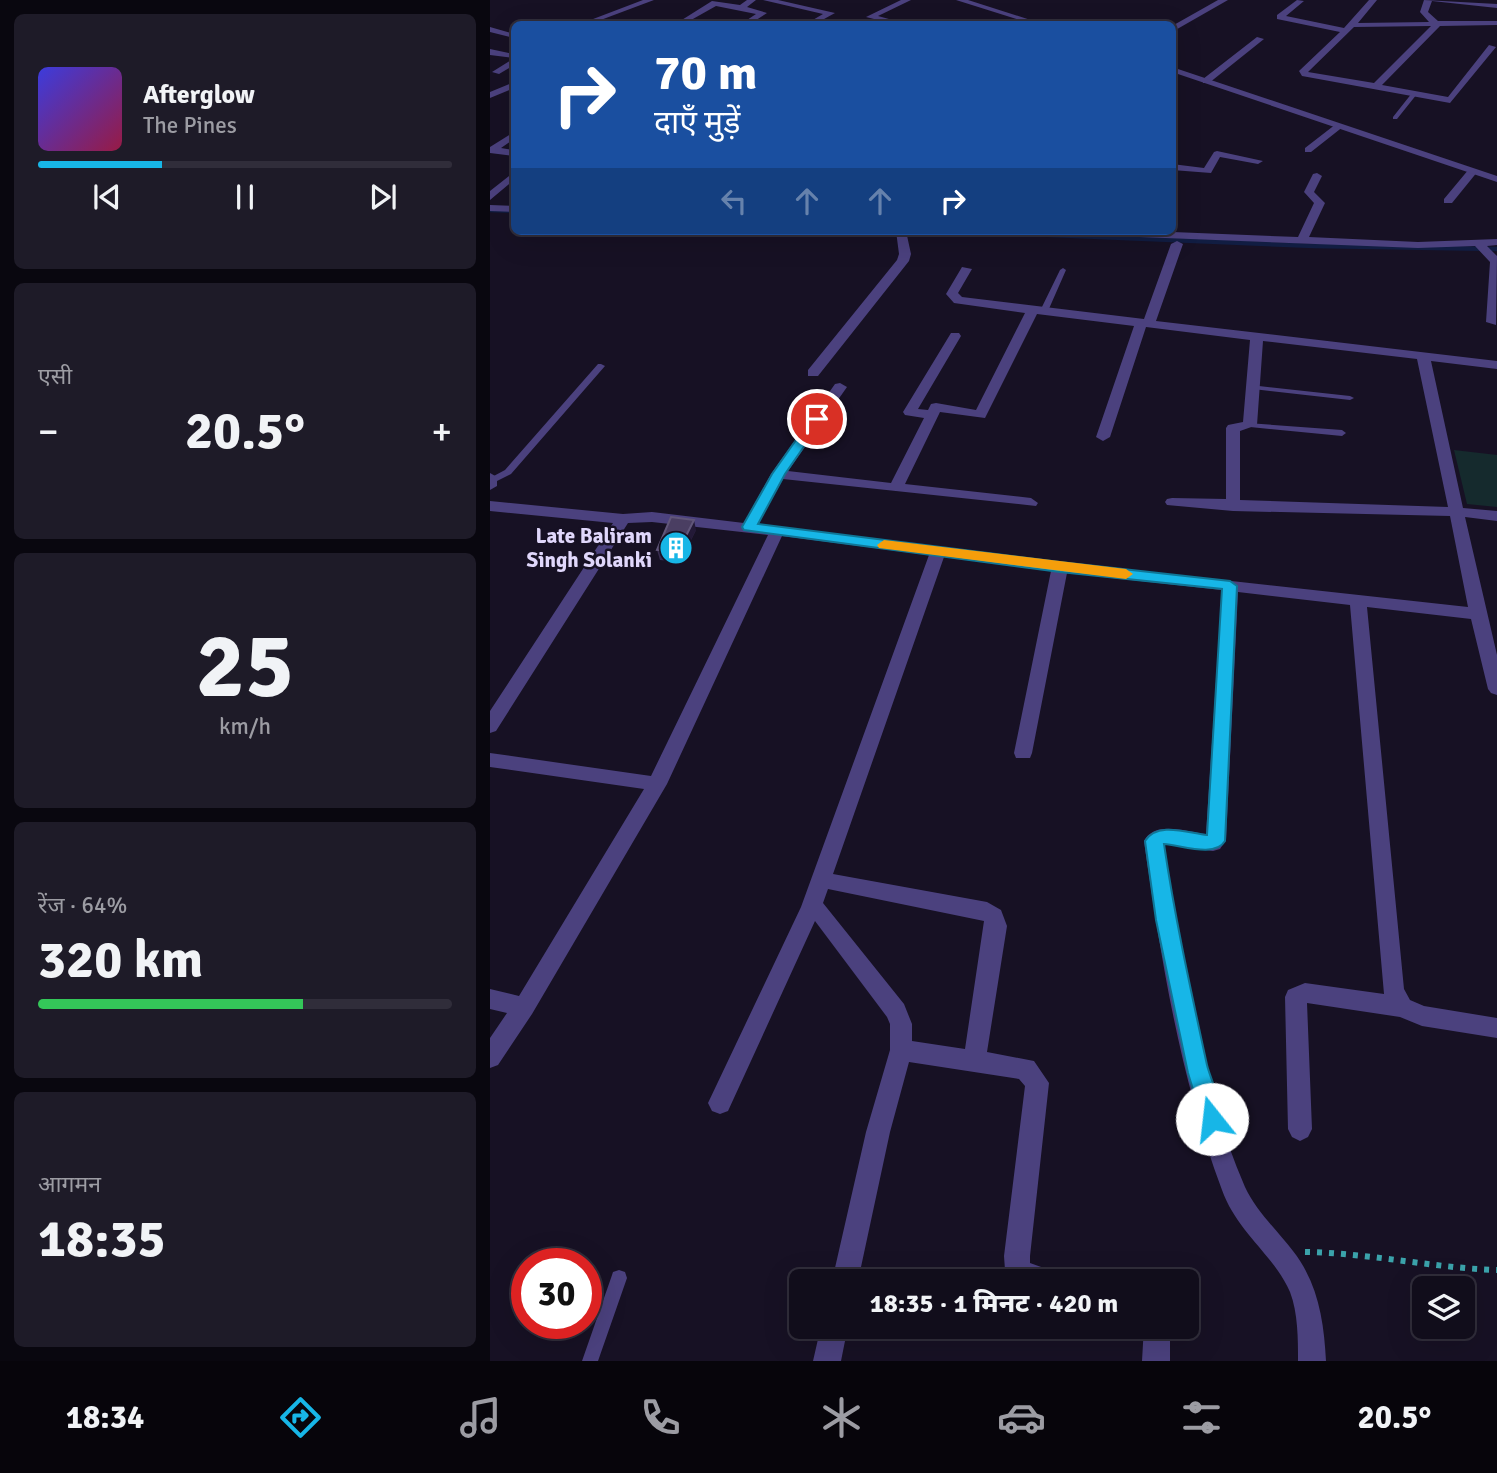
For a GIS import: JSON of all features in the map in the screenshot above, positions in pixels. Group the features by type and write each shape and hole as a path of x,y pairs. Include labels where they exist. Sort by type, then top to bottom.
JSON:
{"street":[{"path":"592,21 650,0"},
{"path":"740,6 752,0"},
{"path":"766,0 831,13 816,21"},
{"path":"888,21 870,17 907,0"},
{"path":"960,0 1029,21"},
{"path":"1176,28 1224,0"},
{"path":"1373,0 1349,28 1302,73 1453,100 1492,47"},
{"path":"1428,0 1423,12 1437,25"},
{"path":"1435,0 1497,6"},
{"path":"1300,1 1280,17 1349,28 1497,23"},
{"path":"684,21 714,4 740,6 763,13 750,21"},
{"path":"868,21 874,18"},
{"path":"1375,87 1437,25"},
{"path":"490,29 511,35"},
{"path":"500,39 511,36"},
{"path":"1206,81 1259,39"},
{"path":"490,51 511,54"},
{"path":"496,72 511,64"},
{"path":"1176,70 1497,179"},
{"path":"490,95 511,87"},
{"path":"1307,150 1339,126"},
{"path":"491,150 511,137"},
{"path":"491,150 511,153"},
{"path":"1176,167 1207,171 1217,154 1258,161"},
{"path":"1448,201 1473,171"},
{"path":"1302,240 1320,202 1309,192 1317,176"},
{"path":"490,197 511,178"},
{"path":"490,208 511,209"},
{"path":"813,373 903,261 905,254 902,235"},
{"path":"1112,235 1485,248 1496,261 1492,322"},
{"path":"1136,237 1178,244 1485,248 1497,242"},
{"path":"1103,437 1178,244"},
{"path":"966,269 952,294 958,300 1497,365"},
{"path":"896,487 936,407 980,415 1038,311"},
{"path":"931,415 910,412 955,336"},
{"path":"1233,506 1233,428 1250,425 1256,336"},
{"path":"1423,356 1478,614 1497,689"},
{"path":"749,527 778,474 840,387"},
{"path":"778,474 1031,503"},
{"path":"1172,502 1457,512 1497,516"},
{"path":"490,506 622,519 652,517 749,527 1060,567 1478,614"},
{"path":"490,726 622,519"},
{"path":"490,1057 524,1007 657,785 777,531"},
{"path":"720,1103 822,880 938,552"},
{"path":"1023,753 1060,567"},
{"path":"1230,586 1216,841 1213,843 1161,836 1154,841 1166,920 1199,1073 1214,1125 1236,1195 1298,1281 1311,1329 1312,1361"},
{"path":"1358,599 1393,991 1402,1007"},
{"path":"490,760 657,785"},
{"path":"822,880 987,911 994,916 996,926 974,1061"},
{"path":"811,907 820,912 896,1011 901,1024 901,1050 877,1132 848,1269"},
{"path":"1300,1129 1296,997 1305,993 1402,1007 1422,1016 1497,1028"},
{"path":"490,999 524,1007"},
{"path":"901,1050 1026,1069 1037,1083 1017,1256 1018,1269"},
{"path":"827,1361 832,1339"},
{"path":"1156,1361 1157,1339"}],"lane":[{"path":"1395,118 1414,94"},
{"path":"1038,311 1063,270"},
{"path":"491,481 508,472 601,366"},
{"path":"1253,387 1350,398"},
{"path":"1250,425 1342,433"},
{"path":"590,1361 619,1278"}],"path":[{"path":"1276,1253 1308,1251 1350,1254 1472,1270 1497,1270"}],"green space":[{"path":"1454,450 1497,455 1497,507 1467,504"}],"building":[{"path":"671,517 694,520 678,552 657,550"}],"waterway":[{"path":"490,210 511,211"},
{"path":"1050,235 1314,246 1497,249"}],"slow traffic":[{"path":"884,545 1126,574"}],"place":[{"name":"Late Baliram Singh Solanki","path":"676,548"}],"route":[{"path":"817,419 778,474 749,527 1230,586 1216,841 1213,843 1161,836 1154,841 1166,920 1199,1073 1212,1119"}]}
